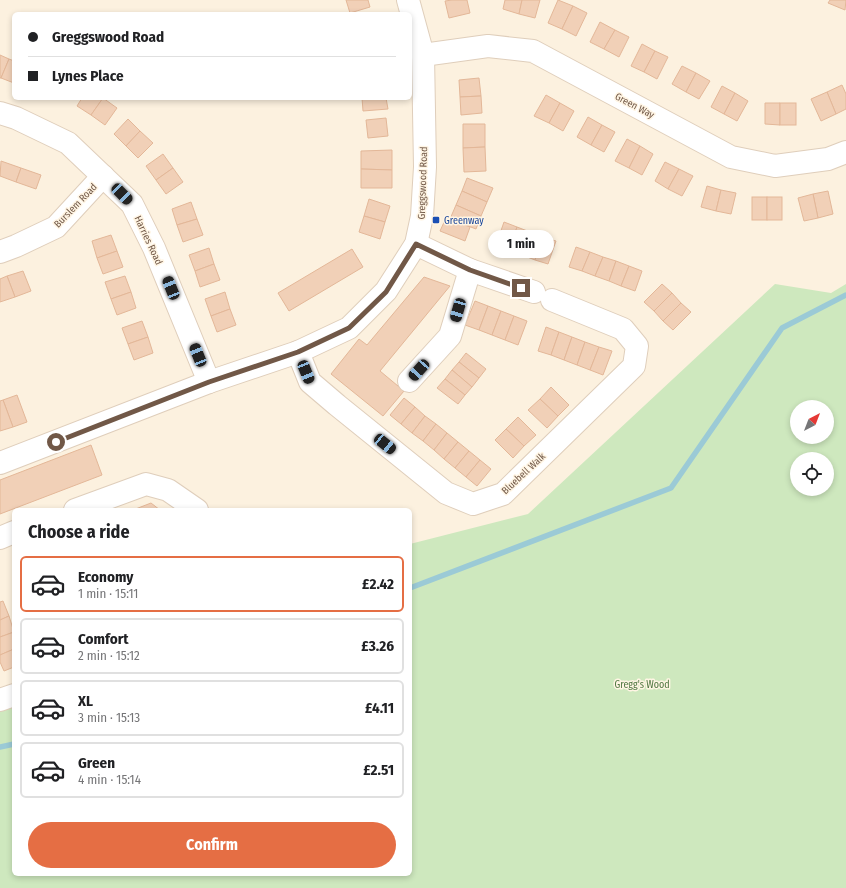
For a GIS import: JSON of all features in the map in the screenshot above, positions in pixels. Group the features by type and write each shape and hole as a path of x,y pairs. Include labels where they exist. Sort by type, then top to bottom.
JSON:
{"street":[{"name":"Greggswood Road","path":"408,0 411,12"},
{"name":"Greggswood Road","path":"0,463 209,382 298,352 349,328 386,292 416,244 422,216 425,166 423,55 412,15"},
{"name":"Green Way","path":"423,55 488,46 533,51 731,157 776,166 828,159 846,152"},
{"name":"Harries Road","path":"0,113 16,118 68,142 132,204 154,248 209,382"},
{"name":"Burslem Road","path":"0,252 56,227 103,176"},
{"name":"Bluebell Walk","path":"298,352 310,382 446,493 473,504 503,494 634,366 637,346 623,329 543,296 470,270 416,244"},
{"path":"409,381 450,336 470,270"},
{"path":"80,508 146,484 168,490 194,508"},
{"path":"0,538 12,533"},
{"path":"0,700 12,696"}],"green space":[{"name":"Gregg's Wood","path":"775,284 831,293 846,284 846,888 0,888 0,710 12,706 12,876 412,876 412,543 528,514"}],"building":[{"path":"346,0 368,0 370,7 350,12"},
{"path":"467,0 470,13 449,18 445,1"},
{"path":"505,0 522,0 519,14 503,9"},
{"path":"522,0 540,0 535,18 519,14"},
{"path":"558,0 573,6 562,29 548,23"},
{"path":"830,0 846,0 845,10 828,3"},
{"path":"573,6 587,13 576,36 562,29"},
{"path":"600,22 615,30 604,49 590,42"},
{"path":"615,30 629,37 619,57 604,49"},
{"path":"642,44 655,51 644,72 631,66"},
{"path":"655,51 668,57 657,79 644,72"},
{"path":"0,55 9,59 1,78 0,78"},
{"path":"9,59 12,60 12,82 1,78"},
{"path":"682,66 696,73 686,92 672,84"},
{"path":"696,73 710,81 699,99 686,92"},
{"path":"479,78 481,96 460,97 459,80"},
{"path":"842,85 846,94 846,109 836,114 827,92"},
{"path":"722,86 735,93 724,114 711,107"},
{"path":"827,92 836,114 821,121 811,99"},
{"path":"735,93 748,101 737,121 724,114"},
{"path":"546,95 560,103 549,123 534,116"},
{"path":"481,96 482,113 461,115 460,97"},
{"path":"81,100 102,100 91,115 77,106"},
{"path":"102,100 106,100 117,108 105,125 91,115"},
{"path":"362,100 386,100 388,109 363,111"},
{"path":"560,103 574,111 563,131 549,123"},
{"path":"765,103 780,103 780,125 765,124"},
{"path":"780,103 796,103 796,125 780,125"},
{"path":"588,117 602,125 591,145 577,137"},
{"path":"386,118 388,136 368,138 366,120"},
{"path":"128,119 140,131 126,146 114,134"},
{"path":"463,124 485,124 485,147 463,148"},
{"path":"602,125 615,132 604,152 591,145"},
{"path":"140,131 153,143 138,158 126,146"},
{"path":"627,139 640,146 629,168 615,161"},
{"path":"640,146 653,154 642,175 629,168"},
{"path":"485,147 486,171 464,172 463,148"},
{"path":"392,150 392,170 361,169 361,151"},
{"path":"163,154 173,168 156,180 146,166"},
{"path":"1,161 21,168 16,182 0,176"},
{"path":"665,162 679,169 668,189 655,181"},
{"path":"21,168 41,175 36,189 16,182"},
{"path":"173,168 183,182 166,194 156,180"},
{"path":"361,169 392,170 392,188 361,188"},
{"path":"679,169 693,176 682,196 668,189"},
{"path":"467,178 493,188 487,202 462,191"},
{"path":"707,186 721,190 716,211 701,207"},
{"path":"721,190 736,193 731,214 716,211"},
{"path":"462,191 487,202 481,216 456,205"},
{"path":"828,191 833,214 818,218 813,194"},
{"path":"813,194 818,218 804,221 798,198"},
{"path":"752,197 767,197 767,220 752,220"},
{"path":"767,197 782,197 782,220 767,220"},
{"path":"369,199 390,206 385,222 364,216"},
{"path":"191,202 197,219 177,225 172,209"},
{"path":"456,205 481,216 476,229 450,219"},
{"path":"364,216 385,222 380,239 359,232"},
{"path":"446,218 470,227 465,241 440,231"},
{"path":"197,219 203,235 183,242 177,225"},
{"path":"504,222 517,227 509,250 496,245"},
{"path":"517,227 530,232 522,255 509,250"},
{"path":"530,232 543,237 535,260 522,255"},
{"path":"111,235 117,251 97,258 92,241"},
{"path":"543,237 556,241 548,264 535,260"},
{"path":"576,247 590,252 582,271 569,267"},
{"path":"209,248 214,264 195,271 189,255"},
{"path":"352,249 363,267 289,311 278,293"},
{"path":"117,251 123,267 103,274 97,258"},
{"path":"590,252 603,257 595,276 582,271"},
{"path":"603,257 616,261 609,281 595,276"},
{"path":"616,261 629,266 621,286 609,281"},
{"path":"214,264 220,280 200,287 195,271"},
{"path":"629,266 642,271 635,291 621,286"},
{"path":"23,271 31,291 15,297 7,276"},
{"path":"7,276 15,297 0,302 0,279"},
{"path":"125,276 131,292 111,299 105,282"},
{"path":"424,277 450,286 380,371 404,391 383,416 331,374 359,339 367,345"},
{"path":"662,284 672,293 654,311 644,302"},
{"path":"131,292 136,308 117,315 111,299"},
{"path":"225,292 230,309 211,316 205,299"},
{"path":"672,293 681,303 663,321 654,311"},
{"path":"475,301 488,306 479,330 465,325"},
{"path":"681,303 691,312 673,330 663,321"},
{"path":"488,306 501,311 492,335 479,330"},
{"path":"230,309 236,325 217,332 211,316"},
{"path":"501,311 514,316 505,340 492,335"},
{"path":"514,316 527,321 518,345 505,340"},
{"path":"142,321 148,337 128,344 122,328"},
{"path":"546,327 559,332 551,355 538,351"},
{"path":"559,332 572,337 564,360 551,355"},
{"path":"148,337 153,353 134,360 128,344"},
{"path":"572,337 585,342 577,365 564,360"},
{"path":"585,342 599,347 590,370 577,365"},
{"path":"599,347 612,351 603,375 590,370"},
{"path":"466,353 486,369 479,378 459,362"},
{"path":"459,362 479,378 472,387 452,370"},
{"path":"452,370 472,387 465,395 445,379"},
{"path":"445,379 465,395 458,404 437,388"},
{"path":"551,387 569,405 558,416 540,399"},
{"path":"17,395 27,422 13,427 3,400"},
{"path":"404,398 415,407 401,424 390,415"},
{"path":"540,399 558,416 547,428 528,410"},
{"path":"3,400 13,427 0,431 0,401"},
{"path":"415,407 425,416 412,433 401,424"},
{"path":"425,416 436,424 423,441 412,433"},
{"path":"518,417 536,435 524,446 506,429"},
{"path":"436,424 447,433 434,450 423,441"},
{"path":"506,429 524,446 513,458 495,440"},
{"path":"447,433 458,442 444,459 434,450"},
{"path":"458,442 469,451 455,468 444,459"},
{"path":"91,445 102,475 16,508 12,508 12,509 0,514 0,480"},
{"path":"469,451 480,460 466,477 455,468"},
{"path":"480,460 491,469 477,486 466,477"},
{"path":"151,503 157,508 138,508"},
{"path":"3,601 9,616 0,620 0,602"},
{"path":"9,616 12,626 12,633 0,637 0,620"},
{"path":"12,633 12,650 0,655 0,637"},
{"path":"12,650 12,668 4,671 0,662 0,655"}],"waterway":[{"path":"412,587 671,488 782,328 846,295"},
{"path":"0,747 12,744"}],"place":[{"name":"Greenway","path":"436,220"}],"route":[{"path":"56,442 209,382 298,352 349,328 386,292 416,244 470,270 521,288"}]}
